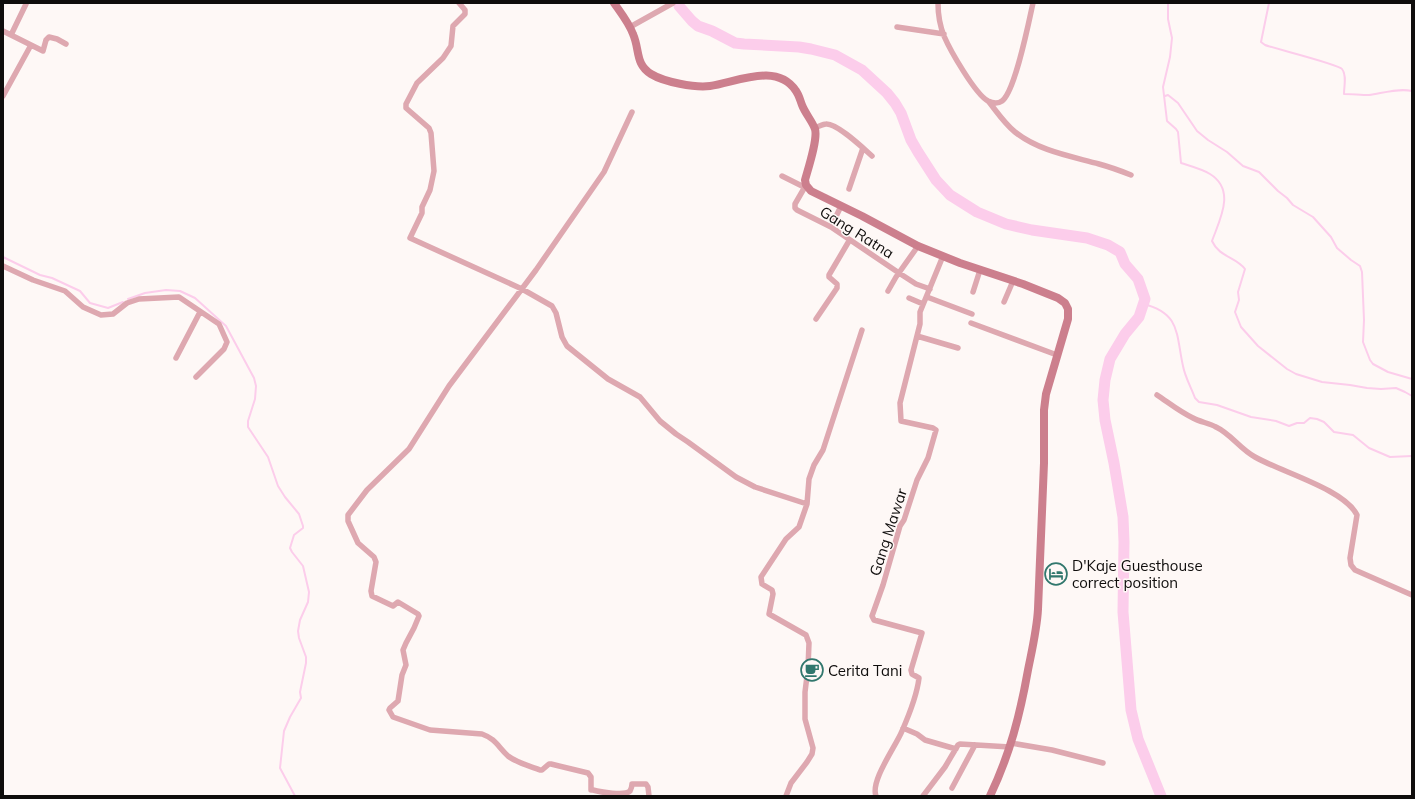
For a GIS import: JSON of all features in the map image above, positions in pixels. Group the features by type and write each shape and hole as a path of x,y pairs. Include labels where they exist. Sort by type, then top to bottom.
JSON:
{"street":[{"path":"459,3 465,10 466,14 453,26 451,46 443,58 417,83 406,104 406,108 429,128 431,133 434,171 430,190 422,207 422,213 410,238 522,288 553,307 562,337 567,346 608,379 640,398 660,421 676,434 736,477 755,487 807,504"},
{"path":"614,3 630,27 636,40 640,63 643,68 652,75 687,85 699,86 720,84 750,77 767,76 780,78 796,91 806,115 814,128 815,140 805,180 805,186"},
{"path":"938,3 938,12 944,34 968,78 980,94 989,102 1010,127 1029,142 1054,152 1101,164 1131,175"},
{"path":"989,102 999,103 1003,101 1010,90 1033,3"},
{"path":"11,35 26,4"},
{"path":"630,27 671,4"},
{"path":"897,27 944,34"},
{"path":"3,31 43,51 46,40 49,37 66,44"},
{"path":"3,96 31,45"},
{"path":"632,112 604,172 522,288 449,386 409,449 367,490 348,515 348,521 358,543 374,557 376,562 371,591 372,596 392,606 398,602 419,616 403,650 406,666 402,675 398,701 389,710 393,717 430,730 482,734 489,736 509,756 540,770 551,764 588,773 591,777 591,790 609,793 621,792 630,791 632,784 646,784 648,787 649,796"},
{"path":"814,128 826,124 832,125 850,136 872,156"},
{"path":"849,189 863,148"},
{"path":"782,176 805,186 815,193 918,246 1058,298 1065,303 1068,309 1068,319 1044,404 1044,463 1038,618 1020,715 990,796"},
{"name":"Gang Ratna","path":"805,186 794,208 831,228 916,284 930,289"},
{"path":"831,228 840,206"},
{"path":"816,319 837,288 837,284 829,275 849,241"},
{"path":"888,292 918,246"},
{"name":"Gang Mawar","path":"876,796 874,792 875,786 903,728 919,681 919,676 912,674 911,670 922,632 874,620 872,616 883,585 900,526 904,520 915,486 928,458 936,430 901,421 900,403 920,324 919,315 942,256"},
{"path":"3,266 33,280 65,292 83,307 101,315 113,314 132,300 173,296 181,298 219,324 227,342 224,349 196,377"},
{"path":"973,292 980,270"},
{"path":"1004,302 1013,281"},
{"path":"926,297 972,314"},
{"path":"909,298 923,304"},
{"path":"176,358 200,312"},
{"path":"971,323 1057,355"},
{"path":"786,796 791,783 812,754 813,748 805,719 804,692 808,668 809,643 806,635 768,614 773,594 772,590 762,584 761,577 786,539 799,527 807,504 809,479 814,465 823,450 862,330"},
{"path":"917,336 958,348"},
{"path":"1157,395 1194,419 1216,427 1253,456 1276,468 1328,490 1345,502 1357,515 1350,558 1351,565 1355,570 1412,595"},
{"path":"903,728 917,734 925,740 956,749"},
{"path":"923,796 945,767 958,745 963,743 975,745 1010,745 1052,750 1103,763"},
{"path":"952,788 975,745"}],"waterway":[{"path":"679,3 679,6 698,26 712,31 735,43 811,49 835,55 862,70 887,93 895,103 901,113 911,140 918,152 936,180 950,195 977,212 1006,224 1032,230 1087,238 1108,245 1120,252 1125,264 1138,279 1145,299 1139,317 1125,334 1110,359 1105,380 1103,400 1105,420 1123,517 1123,612 1131,710 1138,739 1161,796"},
{"path":"1168,3 1168,19 1172,38 1170,57 1163,87 1167,121 1178,132 1181,163 1210,174 1218,181 1222,188 1224,205 1219,224 1212,241 1223,254 1237,262 1245,269 1238,292 1239,300 1235,312 1241,327 1258,346 1287,369 1296,374 1322,382 1367,388 1396,388 1412,396"},
{"path":"1269,3 1261,42 1265,45 1330,64 1342,69 1345,77 1344,94 1369,95 1396,90 1412,91"},
{"path":"1165,96 1168,95 1178,103 1197,131 1208,140 1227,152 1243,166 1259,172 1293,205 1313,217 1331,237 1337,248 1360,266 1362,272 1364,320 1363,342 1370,360 1373,364 1388,372 1412,379"},
{"path":"3,257 40,275 52,278 80,291 90,303 108,308 123,302"},
{"path":"128,299 145,293 166,290 180,291 195,298 226,326 254,378 256,386 255,399 248,421 248,427 268,457 278,486 299,514 303,526 303,528 294,535 290,548 303,566 309,592 308,602 300,620 298,631 306,657 306,663 300,692 301,698 284,731 280,768 295,796"},
{"path":"1143,304 1155,308 1171,319 1175,327 1185,374 1195,398 1199,402 1217,405 1251,417 1276,421 1289,426 1297,423 1304,423 1310,418 1317,419 1324,422 1334,432 1353,435 1369,448 1390,457 1412,456"}],"place":[{"name":"D'Kaje Guesthouse correct position","path":"1056,574"},
{"name":"Cerita Tani","path":"812,670"}]}
